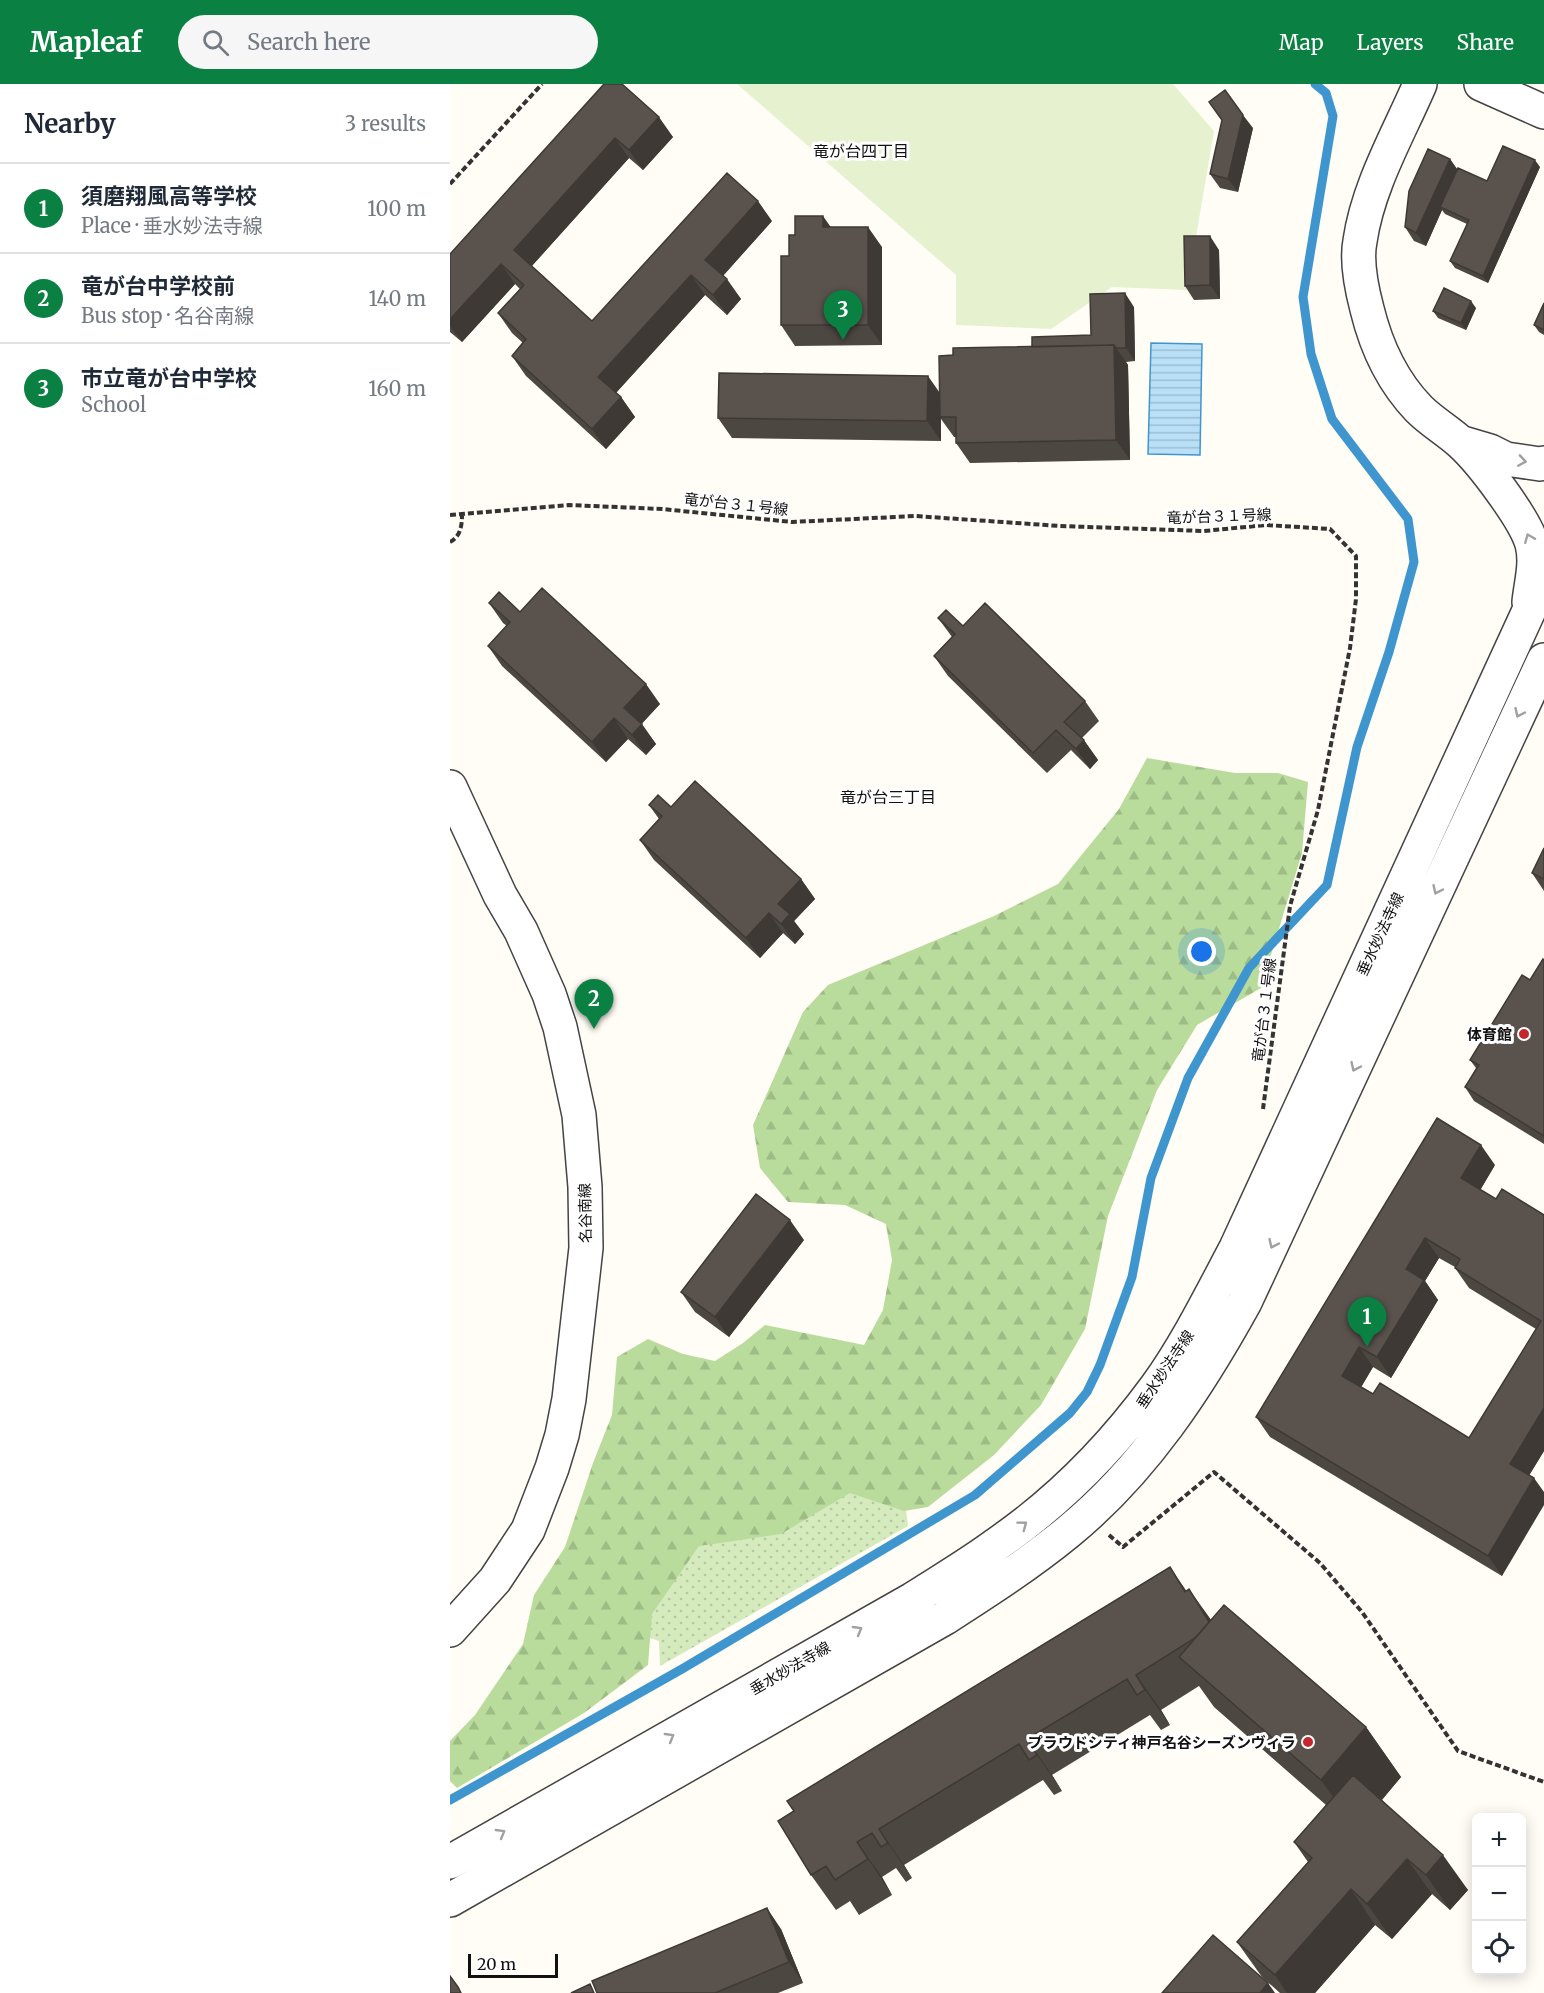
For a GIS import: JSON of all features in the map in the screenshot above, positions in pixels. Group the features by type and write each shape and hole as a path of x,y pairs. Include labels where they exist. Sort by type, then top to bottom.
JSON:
{"street":[{"path":"1420,84 1371,195 1359,243 1362,289 1374,337 1393,375 1419,409 1461,443 1481,464 1519,517 1531,542 1535,560 1527,616"},
{"path":"1481,84 1544,112"},
{"path":"1461,443 1490,451 1506,459 1544,463"},
{"name":"垂水妙法寺線","path":"450,1862 913,1599 975,1560 1035,1515 1075,1480 1128,1423 1157,1386 1200,1317 1236,1248 1544,578"},
{"path":"450,1899 945,1618 1003,1581 1070,1531 1125,1477 1156,1441 1196,1387 1245,1302 1544,660"},
{"name":"名谷南線","path":"450,787 500,895 526,942 549,994 560,1027 579,1115 585,1187 586,1248 569,1399 562,1435 552,1468 528,1530 495,1580 450,1630"}],"path":[{"path":"450,184 542,84"},
{"name":"竜が台３１号線","path":"450,515 569,505 662,509 792,522 915,516 1060,526 1204,531 1266,525 1330,529 1356,556 1356,599 1348,658 1318,810 1290,906 1263,1112"},
{"path":"450,542 454,541 461,529 462,514"},
{"path":"1104,1531 1122,1547 1214,1472 1320,1563 1362,1612 1458,1751 1544,1782"}],"green space":[{"path":"737,84 1173,84 1214,131 1187,290 1112,287 1051,329 956,325 956,275"},
{"path":"1147,758 1235,773 1278,773 1308,782 1302,853 1261,988 1197,1025 1157,1090 1108,1216 1085,1329 1041,1405 994,1455 928,1507 904,1511 850,1493 781,1534 699,1546 652,1614 648,1665 584,1713 457,1788 450,1781 450,1741 475,1715 523,1644 534,1595 565,1547 612,1415 617,1357 648,1339 683,1354 715,1361 765,1325 864,1345 883,1310 892,1260 886,1224 845,1205 788,1202 760,1168 753,1125 803,1012 828,985 994,916 1058,884 1119,809"},
{"path":"846,1476 904,1492 908,1526 660,1666 659,1641 627,1630 681,1516"}],"water":[{"path":"1151,343 1202,344 1200,455 1148,454"}],"building":[{"path":"604,84 622,84 659,117 629,150 615,138 514,250 592,321 727,173 758,201 705,260 727,279 713,295 691,275 598,377 621,397 592,429 512,356 526,339 498,313 524,285 501,264 450,319 450,254"},
{"path":"1225,90 1243,115 1228,179 1210,174 1222,120 1209,102"},
{"path":"1503,146 1535,160 1483,276 1450,261 1469,220 1440,207 1458,168 1487,181"},
{"path":"1428,149 1450,159 1416,233 1405,227 1409,191"},
{"path":"795,216 823,216 823,227 868,227 868,325 781,325 781,256 789,256 789,235 795,235"},
{"path":"1184,236 1210,236 1210,285 1185,286"},
{"path":"1444,288 1471,301 1461,323 1433,311"},
{"path":"1125,293 1126,348 1116,348 1114,345 1032,347 1032,337 1091,335 1090,294"},
{"path":"1544,303 1544,330 1534,325"},
{"path":"1114,345 1116,440 956,443 956,417 940,417 939,356 953,355 953,348"},
{"path":"719,373 928,376 927,421 718,418"},
{"path":"542,588 646,684 624,708 642,724 632,735 614,718 592,742 488,646 510,622 489,603 499,592 520,612"},
{"path":"985,603 1085,701 1064,722 1084,740 1076,749 1056,730 1033,753 934,656 955,634 938,618 946,610 963,626"},
{"path":"695,781 801,879 778,904 790,914 781,924 769,913 746,938 640,840 662,816 649,805 658,795 671,807"},
{"path":"1544,848 1544,879 1532,873"},
{"name":"体育館","path":"1543,959 1544,1136 1465,1087 1479,1065 1470,1060 1522,975 1530,980"},
{"path":"1437,1118 1481,1145 1461,1178 1496,1199 1502,1189 1544,1215 1544,1408 1510,1464 1534,1478 1488,1556 1256,1417","holes":["1425,1238 1460,1259 1455,1268 1541,1321 1469,1438 1380,1383 1373,1394 1342,1376 1359,1347 1377,1357 1424,1280 1406,1269"]},
{"path":"756,1194 790,1220 715,1317 681,1292"},
{"path":"1170,1567 1185,1592 1189,1589 1209,1622 1195,1638 1136,1675 1145,1690 1137,1695 1127,1679 1027,1739 1037,1755 1029,1760 1019,1744 879,1829 888,1843 881,1847 872,1833 857,1842 868,1859 835,1880 826,1866 811,1875 778,1821 794,1811 787,1801"},
{"path":"1224,1605 1366,1727 1321,1780 1179,1657"},
{"path":"1353,1775 1443,1855 1426,1875 1407,1859 1367,1904 1351,1889 1275,1975 1237,1942 1312,1858 1294,1842"},
{"path":"767,1908 789,1962 715,1993 597,1993 592,1981"},
{"path":"1213,1935 1268,1983 1260,1993 1162,1993"},
{"path":"450,1976 458,1987 461,1993 450,1993"},
{"path":"590,1984 594,1993 571,1993"}],"waterway":[{"path":"450,1800 682,1669 975,1495 1070,1413 1087,1392 1100,1365 1132,1277 1151,1178 1188,1078 1249,968 1327,885 1357,747 1389,652 1414,562 1408,519 1332,419 1311,354 1303,297 1333,116 1326,93 1315,84"}],"place":[{"name":"市立竜が台中学校","path":"843,340"},
{"name":"竜が台中学校前","path":"594,1029"},
{"name":"体育館","path":"1524,1034"},
{"name":"須磨翔風高等学校","path":"1367,1347"},
{"name":"プラウドシティ神戸名谷シーズンヴィラ","path":"1308,1742"}],"district":[{"name":"竜が台四丁目","path":"861,151"},
{"name":"竜が台三丁目","path":"888,797"}]}
